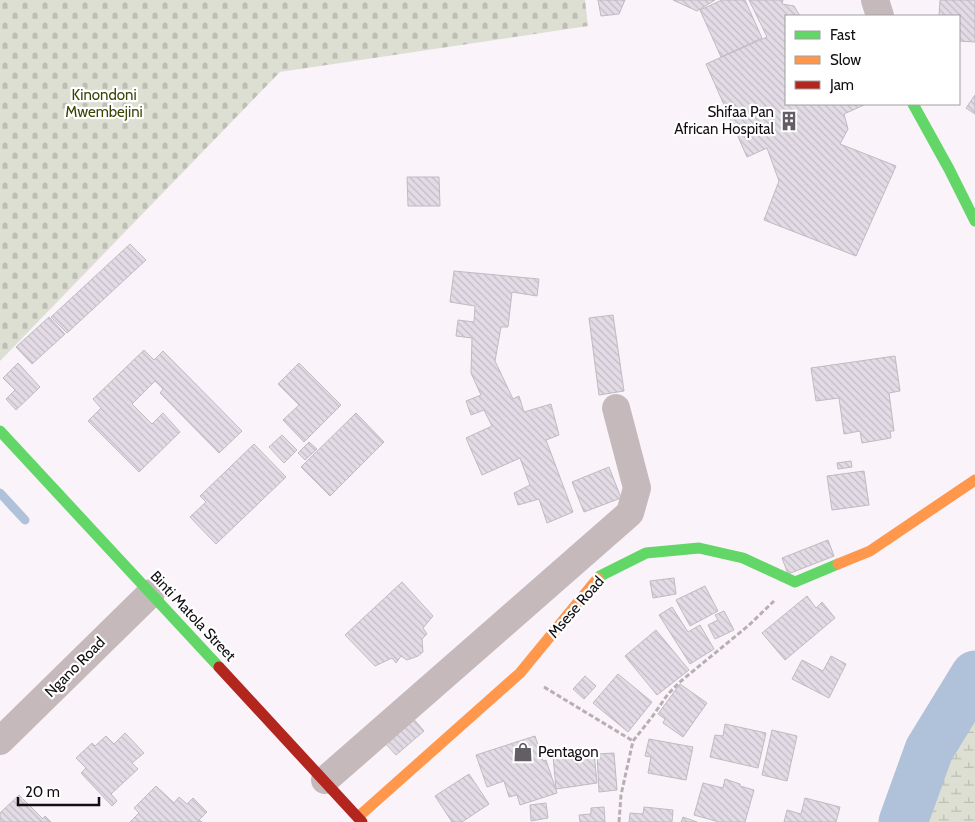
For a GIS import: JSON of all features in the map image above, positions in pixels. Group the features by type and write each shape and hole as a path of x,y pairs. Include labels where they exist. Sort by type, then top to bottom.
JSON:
{"street":[{"path":"874,0 880,15"},
{"path":"914,105 975,221"},
{"path":"325,780 630,513 637,488 616,408"},
{"name":"Binti Matola Street","path":"0,431 360,820"},
{"path":"795,582 870,551 975,480"},
{"name":"Msese Road","path":"360,820 520,673 600,576 646,553 699,548 743,558 795,582"},
{"name":"Ngano Road","path":"0,741 151,592"}],"path":[{"path":"619,822 620,796 633,740 652,718 668,694 681,681 748,626 795,582"},
{"path":"520,673 633,740"}],"green space":[{"name":"Kinondoni Mwembejini","path":"0,0 585,0 588,26 280,72 0,361"},
{"path":"975,651 975,822 883,822"}],"building":[{"path":"598,0 625,0 619,14 601,16"},
{"path":"673,0 715,0 697,11"},
{"path":"722,0 745,0 762,38 721,57 700,10"},
{"name":"Shifaa Pan African Hospital","path":"749,0 783,0 782,4 794,6 799,15 785,15 785,105 864,105 844,114 848,129 840,144 896,166 856,256 764,220 779,181 767,148 747,157 706,64 767,37"},
{"path":"940,0 975,0 975,42 960,41 960,15 939,15"},
{"path":"975,95 975,114 966,108"},
{"path":"407,177 439,177 440,206 408,206"},
{"path":"130,244 146,260 67,333 51,317"},
{"path":"454,271 539,279 537,296 512,292 508,327 501,327 495,361 513,399 519,396 524,412 551,404 559,435 546,440 573,512 547,523 539,499 518,505 514,493 530,485 520,458 482,475 466,438 492,426 484,410 471,415 466,401 481,395 471,373 472,338 456,336 458,320 474,322 475,306 450,302"},
{"path":"613,315 624,391 599,395 589,318"},
{"path":"49,317 65,334 32,364 16,347"},
{"path":"144,350 154,360 163,351 242,431 219,453 160,393 163,389 155,381 132,404 152,424 163,413 180,432 139,472 88,421 101,408 93,399"},
{"path":"895,356 900,391 889,393 894,431 890,431 891,438 862,443 860,431 844,434 839,398 816,401 811,368"},
{"path":"18,363 40,387 16,410 6,399 15,390 3,378"},
{"path":"299,363 341,405 304,442 283,420 299,405 278,384"},
{"path":"356,413 384,442 330,496 301,467"},
{"path":"282,435 297,450 284,463 269,447"},
{"path":"309,442 317,449 305,460 298,453"},
{"path":"254,444 286,477 216,544 190,517 206,502 200,496"},
{"path":"851,461 852,467 838,469 837,463"},
{"path":"609,467 621,498 584,512 572,482"},
{"path":"864,471 869,505 832,510 827,476"},
{"path":"828,540 834,556 788,574 782,558"},
{"path":"674,578 676,594 653,598 650,581"},
{"path":"402,582 433,616 423,628 427,634 422,639 423,652 407,660 401,656 396,663 392,658 375,666 345,635"},
{"path":"705,586 718,611 690,626 676,600"},
{"path":"807,596 816,608 822,602 835,618 785,660 762,633"},
{"path":"672,607 688,632 700,625 714,649 690,664 659,615"},
{"path":"724,611 734,630 715,639 708,625 718,620 715,615"},
{"path":"656,630 689,670 657,695 625,656"},
{"path":"831,656 846,664 829,698 792,679 802,660 823,671"},
{"path":"618,674 652,702 628,732 593,703"},
{"path":"585,676 596,686 584,699 573,689"},
{"path":"680,684 707,703 683,737 663,723 665,719 658,714"},
{"path":"412,717 424,731 396,755 384,742"},
{"path":"725,724 766,733 758,768 710,757 715,735 723,736"},
{"path":"772,730 797,736 787,781 762,775"},
{"path":"125,733 144,753 132,763 138,769 111,794 117,801 112,806 81,773 86,768 76,758 92,743 95,746 106,736 114,744"},
{"path":"535,736 543,761 546,760 557,793 520,805 517,795 509,797 504,781 487,787 476,755"},
{"path":"649,739 693,747 686,780 648,773 651,757 645,756"},
{"path":"585,749 586,753 594,752 597,783 556,789 553,756 565,755 565,751"},
{"path":"614,753 617,790 599,792 597,754"},
{"path":"469,774 489,804 462,822 452,822 435,796"},
{"path":"725,779 754,790 745,822 719,822 694,815 703,783 723,788"},
{"path":"156,786 174,803 179,797 187,804 193,798 207,812 199,820 202,822 130,822 139,813 134,808"},
{"path":"19,795 43,819 45,816 51,822 0,822 0,813"},
{"path":"805,798 840,807 836,822 784,822 787,810 801,814"},
{"path":"546,803 548,818 531,821 530,805"},
{"path":"604,807 605,822 580,822 579,815 591,814 591,808"},
{"path":"644,807 673,810 672,822 629,822 630,813 643,814"},
{"path":"683,817 697,822 681,822"}],"waterway":[{"path":"0,493 25,520"},
{"path":"903,822 929,750 975,675"}],"traffic: fast":[{"path":"914,105 975,221"},
{"path":"0,431 219,667"},
{"path":"598,578 646,553 699,548 743,558 795,582 838,564"}],"traffic: slow":[{"path":"838,564 870,551 975,480"},
{"path":"358,817 520,673 598,578"}],"traffic: jam":[{"path":"219,667 362,822"}],"place":[{"name":"Shifaa Pan African Hospital","path":"789,121"},
{"name":"Pentagon","path":"523,752"}]}
